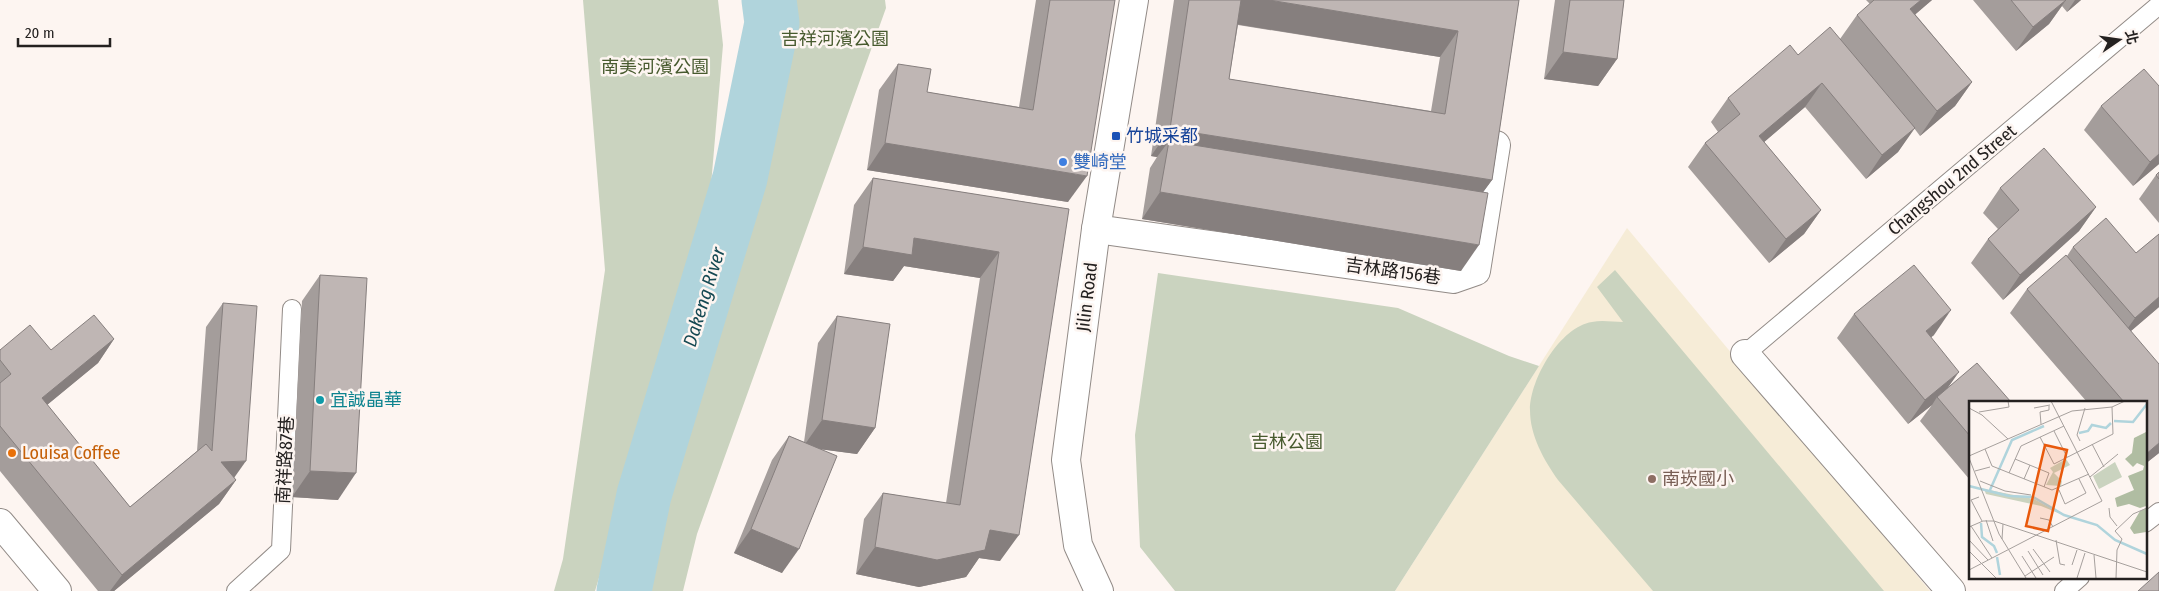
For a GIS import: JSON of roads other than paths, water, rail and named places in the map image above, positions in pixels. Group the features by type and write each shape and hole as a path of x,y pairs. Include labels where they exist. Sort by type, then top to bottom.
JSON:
{"street":[{"name":"Jilin Road","path":"1099,591 1078,545 1066,460 1096,228 1134,0"},
{"name":"吉林路156巷","path":"1096,228 1453,279 1476,271 1500,116"},
{"path":"1745,354 1951,591"},
{"path":"0,523 57,591"}],"lane":[{"name":"Changshou 2nd Street","path":"1745,354 2159,5"},
{"name":"南祥路87巷","path":"236,591 281,550 292,309"},
{"path":"2146,523 2159,512"},
{"path":"2064,591 2079,578"}],"waterway":[{"name":"Dakeng River","path":"624,591 644,495 740,178 772,23 769,0"}],"place":[{"name":"竹城采都","path":"1116,136"},
{"name":"雙崎堂","path":"1063,162"},
{"name":"宜誠晶華","path":"320,400"},
{"name":"Louisa Coffee","path":"12,453"},
{"name":"南崁國小","path":"1652,479"}],"park label":[{"name":"吉祥河濱公園","path":"835,39"},
{"name":"南美河濱公園","path":"655,67"},
{"name":"吉林公園","path":"1287,442"}]}
